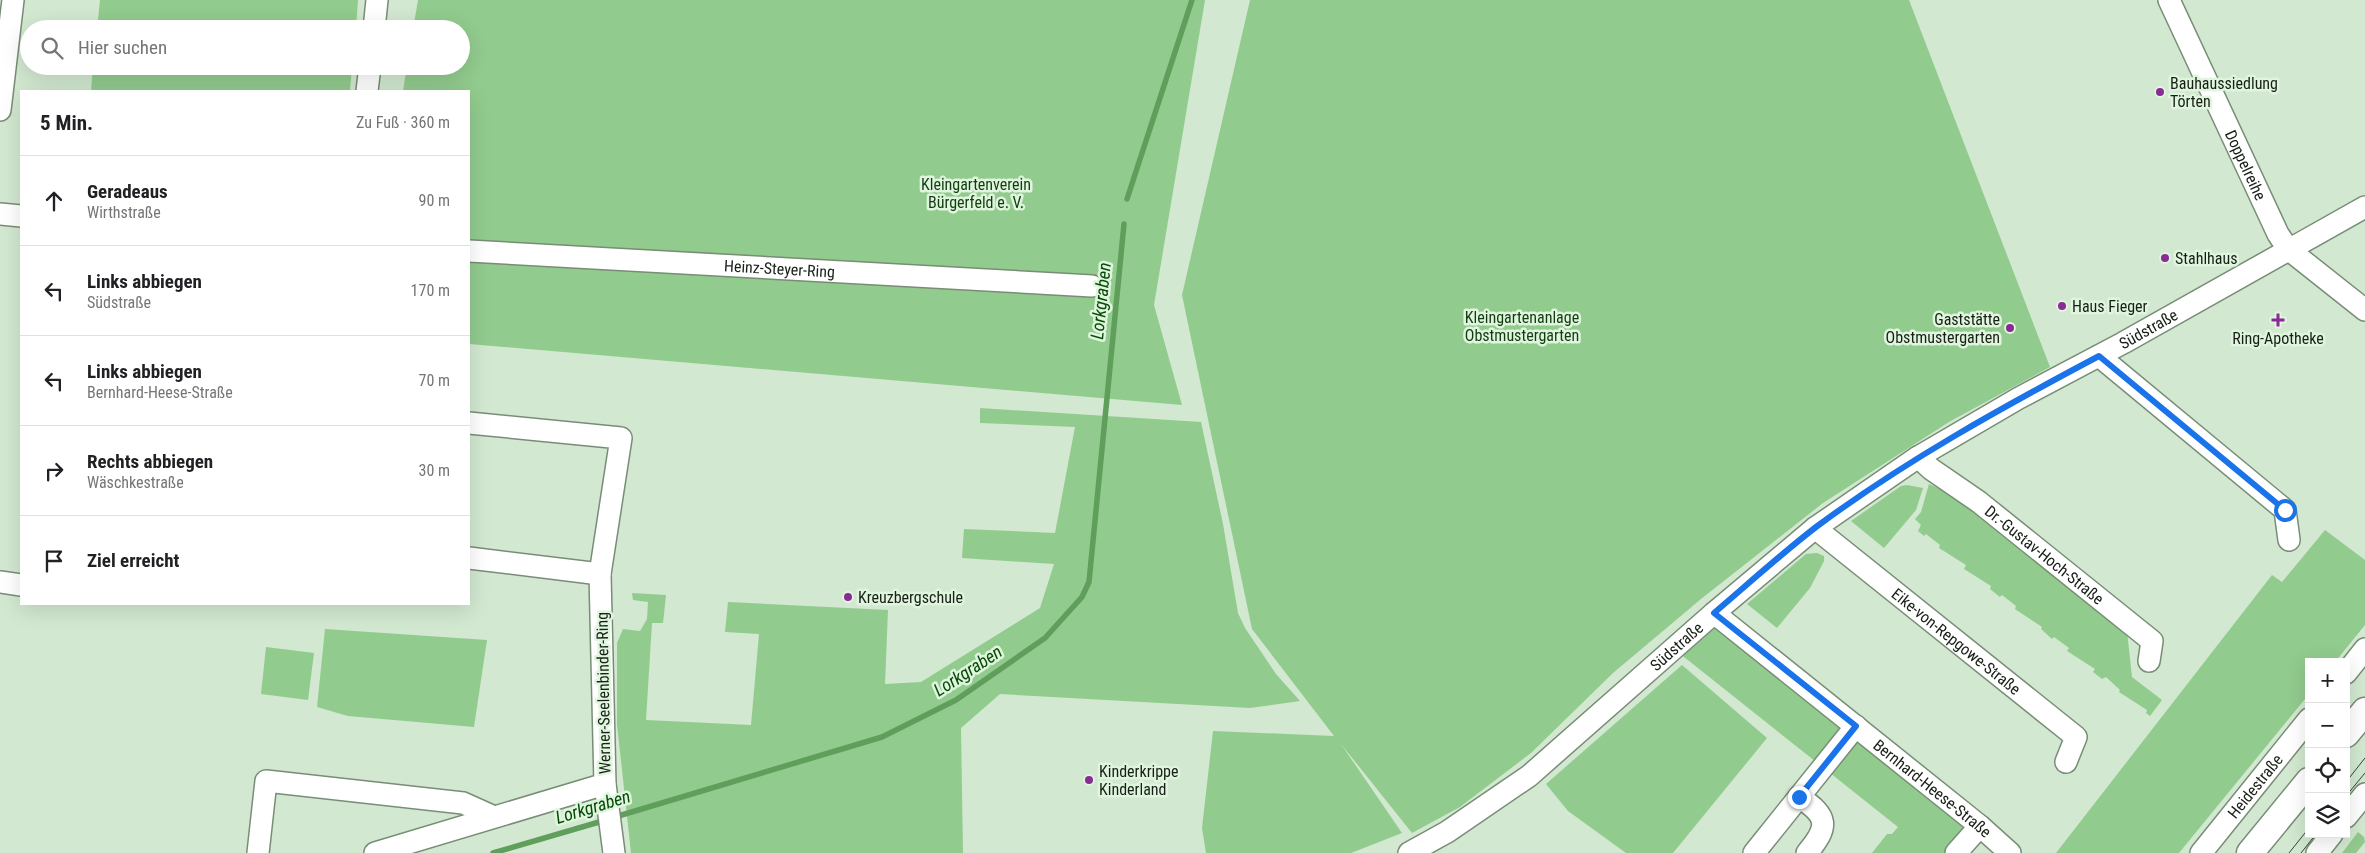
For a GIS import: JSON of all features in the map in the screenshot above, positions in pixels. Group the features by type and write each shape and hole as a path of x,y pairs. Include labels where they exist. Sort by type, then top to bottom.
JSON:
{"street":[{"path":"0,110 13,0"},
{"path":"375,20 377,0"},
{"name":"Doppelreihe","path":"2170,0 2278,234 2288,249"},
{"path":"367,90 369,75"},
{"name":"Südstraße","path":"1409,853 1447,832 1530,776 1714,613 1815,528 1918,457 2019,398 2099,356 2365,207"},
{"path":"0,214 20,216"},
{"path":"2288,249 2365,310"},
{"name":"Heinz-Steyer-Ring","path":"470,251 1092,286"},
{"path":"2099,356 2285,510 2289,540"},
{"name":"Werner-Seelenbinder-Ring","path":"375,853 492,816 605,784 600,574 621,438 470,423"},
{"name":"Dr.-Gustav-Hoch-Straße","path":"1918,457 1931,469 1979,502 2152,641 2149,661"},
{"name":"Eike-von-Repgowe-Straße","path":"1815,528 2076,737 2066,762"},
{"path":"470,558 600,574"},
{"path":"0,582 20,585"},
{"name":"Bernhard-Heese-Straße","path":"1714,613 1980,826 2010,853"},
{"path":"2350,668 2365,650"},
{"path":"2350,729 2365,711"},
{"name":"Heidestraße","path":"2201,853 2305,724"},
{"path":"1754,853 1856,726"},
{"path":"258,853 266,780 463,803 492,816"},
{"path":"605,784 613,846"},
{"path":"2250,853 2305,786"},
{"path":"2350,812 2365,794"},
{"path":"1799,797 1820,813 1824,827 1820,837 1808,853"},
{"path":"1956,853 1980,826"},
{"path":"2317,853 2329,838"}],"green space":[{"path":"100,0 358,0 357,20 98,20"},
{"name":"Kleingartenverein Bürgerfeld e. V.","path":"418,0 1205,0 1154,305 1182,405 470,344 470,90 403,90 406,75 470,75 470,20 415,20"},
{"name":"Kleingartenanlage Obstmustergarten","path":"1250,0 1909,0 2050,367 1949,422 1823,503 1701,599 1613,673 1531,753 1460,807 1412,833 1341,744 1402,833 1351,853 1206,853 1202,828 1213,731 1334,736 1252,629 1182,295"},
{"path":"92,75 351,75 350,90 91,90"},
{"path":"980,408 1201,422 1223,524 1238,613 1245,628 1276,674 1300,701 1250,708 1000,694 961,728 963,853 631,853 617,724 617,643 623,629 640,631 647,619 648,602 633,600 632,593 666,595 663,623 652,623 646,720 751,725 759,634 725,632 728,602 888,610 885,684 921,682 1040,608 1054,564 962,558 964,529 1055,533 1075,427 980,423"},
{"path":"1929,484 1976,506 2127,631 2132,677 2162,700 2150,716 2146,713 2147,710 2119,692 2120,690 2106,677 2102,679 2093,672 2095,669 2067,651 2069,648 2054,637 2052,639 2041,629 2042,627 2015,609 2016,606 2002,595 2000,597 1990,589 1991,586 1964,569 1966,565 1939,548 1940,545 1926,534 1924,536 1918,531 1921,525 1915,519 1921,512"},
{"path":"1907,485 1923,488 1916,510 1884,548 1851,521 1901,486"},
{"path":"2325,530 2365,560 2365,625 2338,658 2305,658 2305,699 2179,853 2056,853 2272,575 2282,582"},
{"path":"1817,553 1824,556 1824,561 1810,588 1777,628 1747,604 1806,554"},
{"path":"1714,613 1980,826 1956,853 1872,853 1887,834 1892,834 1898,827 1674,649"},
{"path":"325,629 487,640 474,727 348,716 317,707"},
{"path":"266,647 314,653 308,700 261,694"},
{"path":"1682,665 1767,738 1673,853 1626,853 1568,811 1546,784"},
{"path":"2358,832 2364,837 2365,842 2356,853 2342,853"}],"waterway":[{"name":"Lorkgraben","path":"1127,199 1192,0"},
{"name":"Lorkgraben","path":"615,817 882,737 956,700 1045,638 1082,597 1089,582 1124,224"},
{"name":"Lorkgraben","path":"493,853 606,820"}],"tram line":[{"path":"2350,777 2365,758"},
{"path":"2348,793 2365,773"},
{"path":"2289,853 2305,833"},
{"path":"2301,853 2313,838"}],"place":[{"name":"Bauhaussiedlung Törten","path":"2160,92"},
{"name":"Stahlhaus","path":"2165,258"},
{"name":"Haus Fieger","path":"2062,306"},
{"name":"Ring-Apotheke","path":"2278,320"},
{"name":"Gaststätte Obstmustergarten","path":"2010,328"},
{"name":"Kreuzbergschule","path":"848,597"},
{"name":"Kinderkrippe Kinderland","path":"1089,780"}],"route":[{"path":"1799,797 1856,726 1714,613 1815,528 1918,457 2019,398 2099,356 2285,510"}]}
